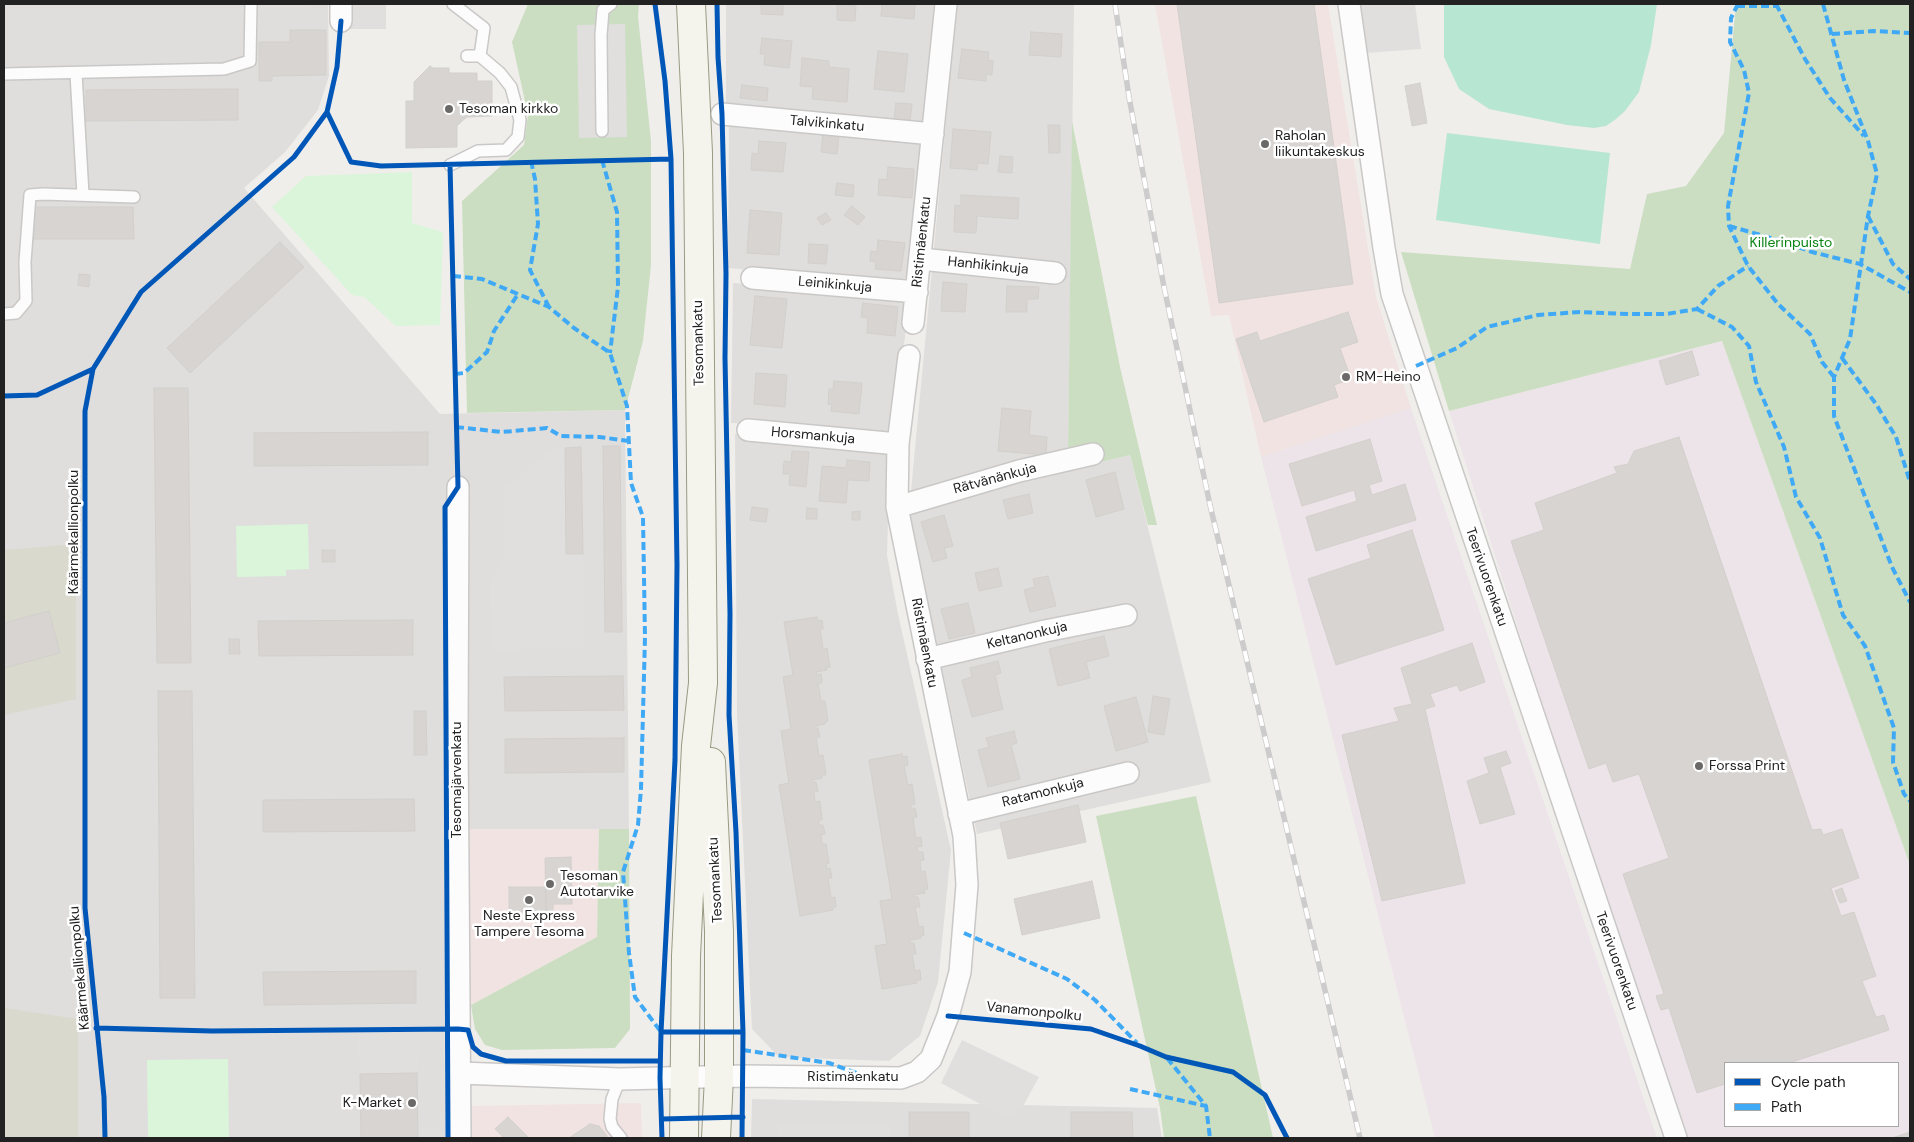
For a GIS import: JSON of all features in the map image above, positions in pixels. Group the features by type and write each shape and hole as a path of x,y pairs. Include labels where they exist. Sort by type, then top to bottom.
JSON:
{"main road":[{"name":"Tesomankatu","path":"684,1138 686,956 695,756 702,683 698,153 691,4"},
{"name":"Tesomankatu","path":"702,683 710,739 719,931 719,1077 716,1138"}],"street":[{"name":"Ristimäenkatu","path":"913,323 946,4"},
{"name":"Teerivuorenkatu","path":"1349,4 1392,294 1676,1138"},
{"name":"Talvikinkatu","path":"722,114 933,134"},
{"name":"Hanhikinkuja","path":"920,259 1055,273"},
{"name":"Leinikinkuja","path":"752,278 917,292"},
{"name":"Ristimäenkatu","path":"719,1077 902,1078 917,1072 931,1059 948,1016 961,962 967,885 964,836 897,507 898,444 909,356"},
{"name":"Horsmankuja","path":"748,430 898,444"},
{"name":"Rätvänänkuja","path":"897,507 1019,471 1093,454"},
{"name":"Tesomajärvenkatu","path":"458,487 457,737 460,1138"},
{"name":"Keltanonkuja","path":"928,659 1045,631 1126,615"},
{"name":"Ratamonkuja","path":"959,814 1128,773"},
{"path":"460,1074 620,1079 719,1077"}],"lane":[{"path":"4,74 224,69 250,60 251,4"},
{"path":"453,4 484,28 480,56"},
{"path":"602,131 601,35 603,10 611,4"},
{"path":"450,164 478,151 506,150 518,137 520,120 511,87 500,73 480,56 467,56"},
{"path":"76,73 83,195"},
{"path":"4,314 16,313 26,301 25,262 30,196 43,194 134,197"},
{"path":"620,1079 611,1104 610,1119 612,1127 621,1138"}],"shaded area":[{"path":"4,4 328,4 329,76 318,110 285,152 244,188 440,414 625,410 629,829 444,829 445,1138 4,1138"},
{"path":"257,4 307,4 308,8 257,10"},
{"path":"349,4 386,4 386,29 350,29"},
{"path":"726,4 936,4 926,129 726,109"},
{"path":"957,4 1074,4 1068,454 911,491"},
{"path":"1155,4 1328,4 1376,297 1411,408 1261,457 1229,315 1211,316"},
{"path":"1358,4 1415,4 1421,49 1366,53"},
{"path":"625,24 627,137 579,138 577,25"},
{"path":"729,119 912,138 925,149 910,276 897,282 728,268"},
{"path":"733,283 896,295 909,305 892,438 777,425 731,423"},
{"path":"1722,341 1910,865 1910,1138 1686,1138 1546,716 1449,411"},
{"path":"1411,408 1657,1138 1435,1138 1261,457"},
{"path":"735,434 890,453 887,555 898,614 951,850 938,982 920,1036 889,1061 779,1057 752,1029 737,714"},
{"path":"552,448 565,448 566,554 583,554 585,648 491,650 490,583 504,555 503,489"},
{"path":"1130,455 1211,782 977,834 909,514 996,487"},
{"path":"76,544 76,699 4,715 4,550"},
{"path":"469,829 599,829 597,937 471,1005"},
{"path":"4,1008 78,1019 78,1138 4,1138"},
{"path":"357,1029 422,1029 417,1073 360,1074"},
{"path":"962,1040 1039,1077 1022,1108 1006,1118 941,1083"},
{"path":"752,1099 1157,1108 1162,1138 751,1138"},
{"path":"641,1103 642,1138 472,1138 472,1106"},
{"path":"890,1124 891,1138 778,1138 778,1125"},
{"path":"418,1127 441,1127 442,1138 418,1138"}],"green space":[{"path":"528,4 639,4 638,16 651,141 651,265 643,341 625,410 467,413 462,201 524,145 528,115 512,42"},
{"path":"1444,4 1657,4 1651,45 1639,92 1625,111 1616,119 1606,126 1594,128 1567,125 1489,109 1459,89 1444,57"},
{"name":"Killerinpuisto","path":"1736,4 1910,4 1910,865 1722,341 1449,411 1401,252 1630,269 1647,194 1686,186 1724,133"},
{"path":"1072,121 1120,367 1157,525 1148,525 1130,455 1101,462 1097,446 1068,454"},
{"path":"1447,133 1610,153 1600,244 1436,220"},
{"path":"412,172 412,223 443,232 440,325 396,326 364,297 352,295 272,207 306,176"},
{"path":"308,524 309,569 286,570 286,576 237,577 236,526"},
{"path":"1196,796 1273,1138 1164,1138 1160,1108 1096,816"},
{"path":"599,829 629,829 630,1029 615,1048 502,1050 485,1045 475,1029 471,1005 597,937"},
{"path":"228,1059 229,1138 148,1138 147,1060"}],"building":[{"path":"761,4 783,4 783,15 761,14"},
{"path":"837,4 856,6 855,21 837,20"},
{"path":"882,4 915,4 914,19 881,16"},
{"name":"Raholan liikuntakeskus","path":"1177,4 1314,4 1353,284 1219,303"},
{"path":"290,30 326,30 326,75 272,76 272,81 259,81 259,42 290,42"},
{"path":"1031,32 1062,34 1061,57 1029,55"},
{"path":"762,38 792,41 789,68 764,65 765,54 760,54"},
{"path":"962,49 989,52 988,60 993,61 992,75 986,74 986,81 958,78"},
{"path":"878,51 908,54 904,92 874,89"},
{"path":"802,58 829,61 829,67 849,69 847,102 812,99 813,87 800,86"},
{"name":"Tesoman kirkko","path":"430,66 433,68 449,68 449,73 477,73 477,81 492,81 492,116 467,117 462,121 457,126 457,147 406,148 406,101 414,101 414,82"},
{"path":"1420,83 1427,123 1412,126 1405,86"},
{"path":"742,85 768,88 767,101 740,98"},
{"path":"238,89 238,120 86,121 86,90"},
{"path":"896,103 912,104 910,121 894,119"},
{"path":"1048,125 1060,125 1060,153 1049,153"},
{"path":"953,129 991,132 988,164 978,163 977,170 950,168"},
{"path":"823,134 839,135 837,154 821,152"},
{"path":"759,141 786,143 783,172 751,170 752,153 758,154"},
{"path":"1000,156 1013,157 1012,173 998,172"},
{"path":"888,167 914,169 912,198 878,195 879,179 887,180"},
{"path":"837,183 854,185 853,197 835,195"},
{"path":"961,195 1019,198 1018,219 977,216 976,233 954,232 955,205 961,206"},
{"path":"852,206 865,217 858,225 844,215"},
{"path":"33,207 133,207 134,239 33,239"},
{"path":"750,210 782,213 779,255 747,253"},
{"path":"826,213 831,220 822,225 817,218"},
{"path":"878,240 905,243 901,271 875,269 876,262 870,261 871,251 877,252"},
{"path":"280,242 304,267 190,373 167,348"},
{"path":"809,244 828,245 826,264 808,263"},
{"path":"79,274 90,275 89,287 78,285"},
{"path":"943,282 967,284 965,312 941,311"},
{"path":"1007,286 1039,287 1038,299 1027,299 1027,312 1006,312"},
{"path":"755,296 787,299 782,348 750,345"},
{"path":"863,303 898,307 895,336 867,333 868,318 861,317"},
{"path":"1348,312 1358,342 1340,348 1351,379 1334,385 1338,397 1264,422 1236,339 1257,332 1260,341"},
{"path":"1692,351 1699,375 1666,385 1659,361"},
{"path":"756,373 787,375 785,407 754,404"},
{"path":"834,381 862,383 859,414 831,411 832,405 828,404 829,389 833,389"},
{"path":"154,388 188,388 191,663 157,663"},
{"path":"1002,408 1031,411 1029,435 1047,437 1046,455 998,451"},
{"path":"428,432 428,465 254,466 254,433"},
{"name":"Forssa Print","path":"1679,437 1812,830 1821,829 1823,835 1842,829 1859,878 1831,888 1841,916 1854,912 1876,976 1862,981 1876,1017 1884,1015 1889,1030 1792,1062 1724,1062 1724,1084 1697,1093 1669,1008 1661,1010 1656,996 1664,994 1623,874 1669,858 1639,774 1613,782 1606,763 1589,769 1511,541 1544,530 1535,503 1617,473 1614,467 1628,464 1634,451"},
{"path":"1370,439 1382,481 1369,485 1372,495 1405,484 1416,520 1316,551 1306,517 1357,501 1354,490 1302,506 1289,464"},
{"path":"603,446 620,446 622,632 605,632"},
{"path":"581,447 583,554 566,554 565,448"},
{"path":"792,451 809,452 806,487 789,485 790,474 783,474 784,461 791,462"},
{"path":"847,460 870,462 869,481 848,480 846,503 819,501 822,466 846,468"},
{"path":"1115,472 1124,509 1096,517 1086,480"},
{"path":"1029,494 1033,513 1008,519 1003,500"},
{"path":"752,507 768,509 766,522 750,520"},
{"path":"807,508 817,509 817,519 806,519"},
{"path":"860,511 860,520 852,520 852,512"},
{"path":"944,515 953,546 944,548 947,558 933,562 921,522"},
{"path":"1412,530 1444,630 1336,665 1308,579 1371,558 1367,545"},
{"path":"322,550 335,550 335,562 322,562"},
{"path":"998,568 1002,586 979,591 975,573"},
{"path":"1048,576 1056,606 1030,612 1024,590 1035,587 1033,579"},
{"path":"968,603 975,633 949,639 941,609"},
{"path":"49,611 60,653 4,668 4,623"},
{"path":"817,617 818,621 822,620 823,629 820,629 823,649 827,648 830,667 826,668 827,670 816,672 817,675 821,674 822,683 818,683 821,701 825,701 828,721 825,724 814,726 814,728 818,728 820,737 816,738 819,756 823,755 826,775 812,780 812,782 816,782 818,791 814,792 815,802 820,801 822,820 819,820 819,825 823,825 825,834 821,835 822,844 826,844 829,863 826,864 827,869 830,868 832,878 828,878 831,898 835,897 836,907 833,907 833,910 800,916 779,785 789,783 781,731 791,729 783,677 793,675 784,622"},
{"path":"413,620 413,655 259,656 258,621"},
{"path":"1104,636 1109,656 1086,662 1090,678 1058,686 1049,649"},
{"path":"229,639 239,639 240,654 229,654"},
{"path":"1472,643 1485,682 1460,691 1457,685 1430,694 1435,706 1425,709 1465,883 1382,901 1342,735 1399,721 1394,708 1412,704 1401,668"},
{"path":"998,661 1001,673 995,675 1003,709 972,717 962,680 972,677 970,668"},
{"path":"623,676 624,710 505,711 504,677"},
{"path":"158,691 192,691 195,998 160,998"},
{"path":"1153,696 1170,699 1164,735 1148,732"},
{"path":"1136,697 1148,742 1116,751 1104,706"},
{"path":"414,711 426,711 427,755 414,755"},
{"path":"1014,731 1017,743 1011,745 1020,779 988,787 978,750 989,747 986,738"},
{"path":"624,738 624,772 505,773 505,739"},
{"path":"1506,751 1511,763 1500,767 1515,814 1480,824 1467,781 1489,773 1484,758"},
{"path":"902,754 903,757 907,756 908,765 904,766 908,785 912,784 915,804 911,805 911,809 915,808 917,817 913,818 916,838 921,837 922,846 917,847 918,852 923,852 924,860 920,861 921,872 925,871 928,889 924,890 925,893 913,895 918,897 920,907 915,907 919,927 923,926 924,935 921,938 910,940 910,943 914,943 916,954 912,954 915,971 920,970 921,980 917,980 917,983 882,989 875,946 887,944 880,901 892,899 869,760"},
{"path":"414,799 415,831 263,832 263,800"},
{"path":"1078,805 1086,842 1008,859 1000,823"},
{"path":"571,857 572,904 553,904 553,912 546,912 545,858"},
{"path":"1092,881 1100,918 1022,935 1014,899"},
{"path":"509,887 545,887 546,912 509,912"},
{"path":"1842,888 1847,901 1840,903 1835,891"},
{"path":"416,971 416,1003 264,1005 263,972"},
{"path":"417,1073 418,1138 361,1138 360,1074"},
{"path":"909,1112 969,1112 969,1138 909,1138"},
{"path":"1071,1112 1132,1112 1133,1138 1071,1138"},
{"path":"508,1117 529,1138 504,1138 495,1129"},
{"path":"590,1124 599,1126 607,1136 606,1138 569,1138"},
{"path":"1910,1132 1910,1138 1892,1138"}],"railway":[{"path":"1115,4 1129,97 1164,287 1210,505 1360,1138"}],"marked path":[{"path":"1738,4 1731,18 1730,42 1744,70 1749,93 1728,206 1729,226 1748,266 1778,304 1810,334 1822,362 1834,377"},
{"path":"1776,4 1805,59 1830,98 1864,136"},
{"path":"1823,4 1844,80 1868,141 1877,174 1868,216 1850,339 1834,377 1834,416 1892,567 1910,602"},
{"path":"1737,6 1779,6"},
{"path":"1832,34 1873,31 1910,33"},
{"path":"602,160 617,212 618,287 610,353"},
{"path":"531,161 535,179 538,224 530,270 549,307"},
{"path":"1868,216 1893,264 1910,279"},
{"path":"1729,226 1812,252 1860,264 1910,292"},
{"path":"1416,366 1457,348 1487,327 1538,315 1580,312 1666,314 1697,309 1718,286 1748,266"},
{"path":"453,276 482,279 549,307 574,328 610,353 627,406 631,483 643,517 645,637 641,789 638,825 623,872 629,953 635,997 661,1032"},
{"path":"455,374 464,373 487,352 494,331 518,294"},
{"path":"1697,309 1732,327 1749,346 1756,382 1784,447 1796,497 1820,538 1843,615 1865,646 1894,728 1893,762 1904,794 1910,801"},
{"path":"1842,358 1876,404 1896,437 1910,482"},
{"path":"456,427 502,432 547,428 561,436 599,437 629,441"},
{"path":"964,933 1067,979 1095,1000 1137,1043"},
{"path":"743,1050 829,1063 873,1079"},
{"path":"1167,1058 1206,1106 1210,1138"},
{"path":"1130,1089 1206,1106"}],"cycle path":[{"path":"655,4 665,81 671,159 677,565 675,760 661,1032 662,1138"},
{"path":"717,4 726,274 725,358 730,614 729,715 736,832 743,1032 742,1138"},
{"name":"Käärmekallionpolku","path":"105,1138 104,1097 85,908 85,411 93,369 141,292 294,157 327,112 337,67 341,21"},
{"path":"327,112 351,162 381,166 671,159"},
{"path":"448,1138 445,507 458,487 450,165"},
{"path":"4,396 37,395 93,369"},
{"name":"Vanamonpolku","path":"948,1016 1091,1029 1166,1057 1233,1072 1265,1095 1287,1138"},
{"name":"Käärmekallionpolku","path":"96,1028 212,1031 458,1029 468,1030 473,1047 481,1054 506,1061 660,1061"},
{"path":"661,1032 743,1032"},
{"path":"662,1119 743,1117"}],"place":[{"name":"Tesoman kirkko","path":"449,109"},
{"name":"Raholan liikuntakeskus","path":"1265,144"},
{"name":"RM-Heino","path":"1346,377"},
{"name":"Forssa Print","path":"1699,766"},
{"name":"Tesoman Autotarvike","path":"550,884"},
{"name":"Neste Express Tampere Tesoma","path":"529,900"},
{"name":"K-Market","path":"412,1103"}]}
